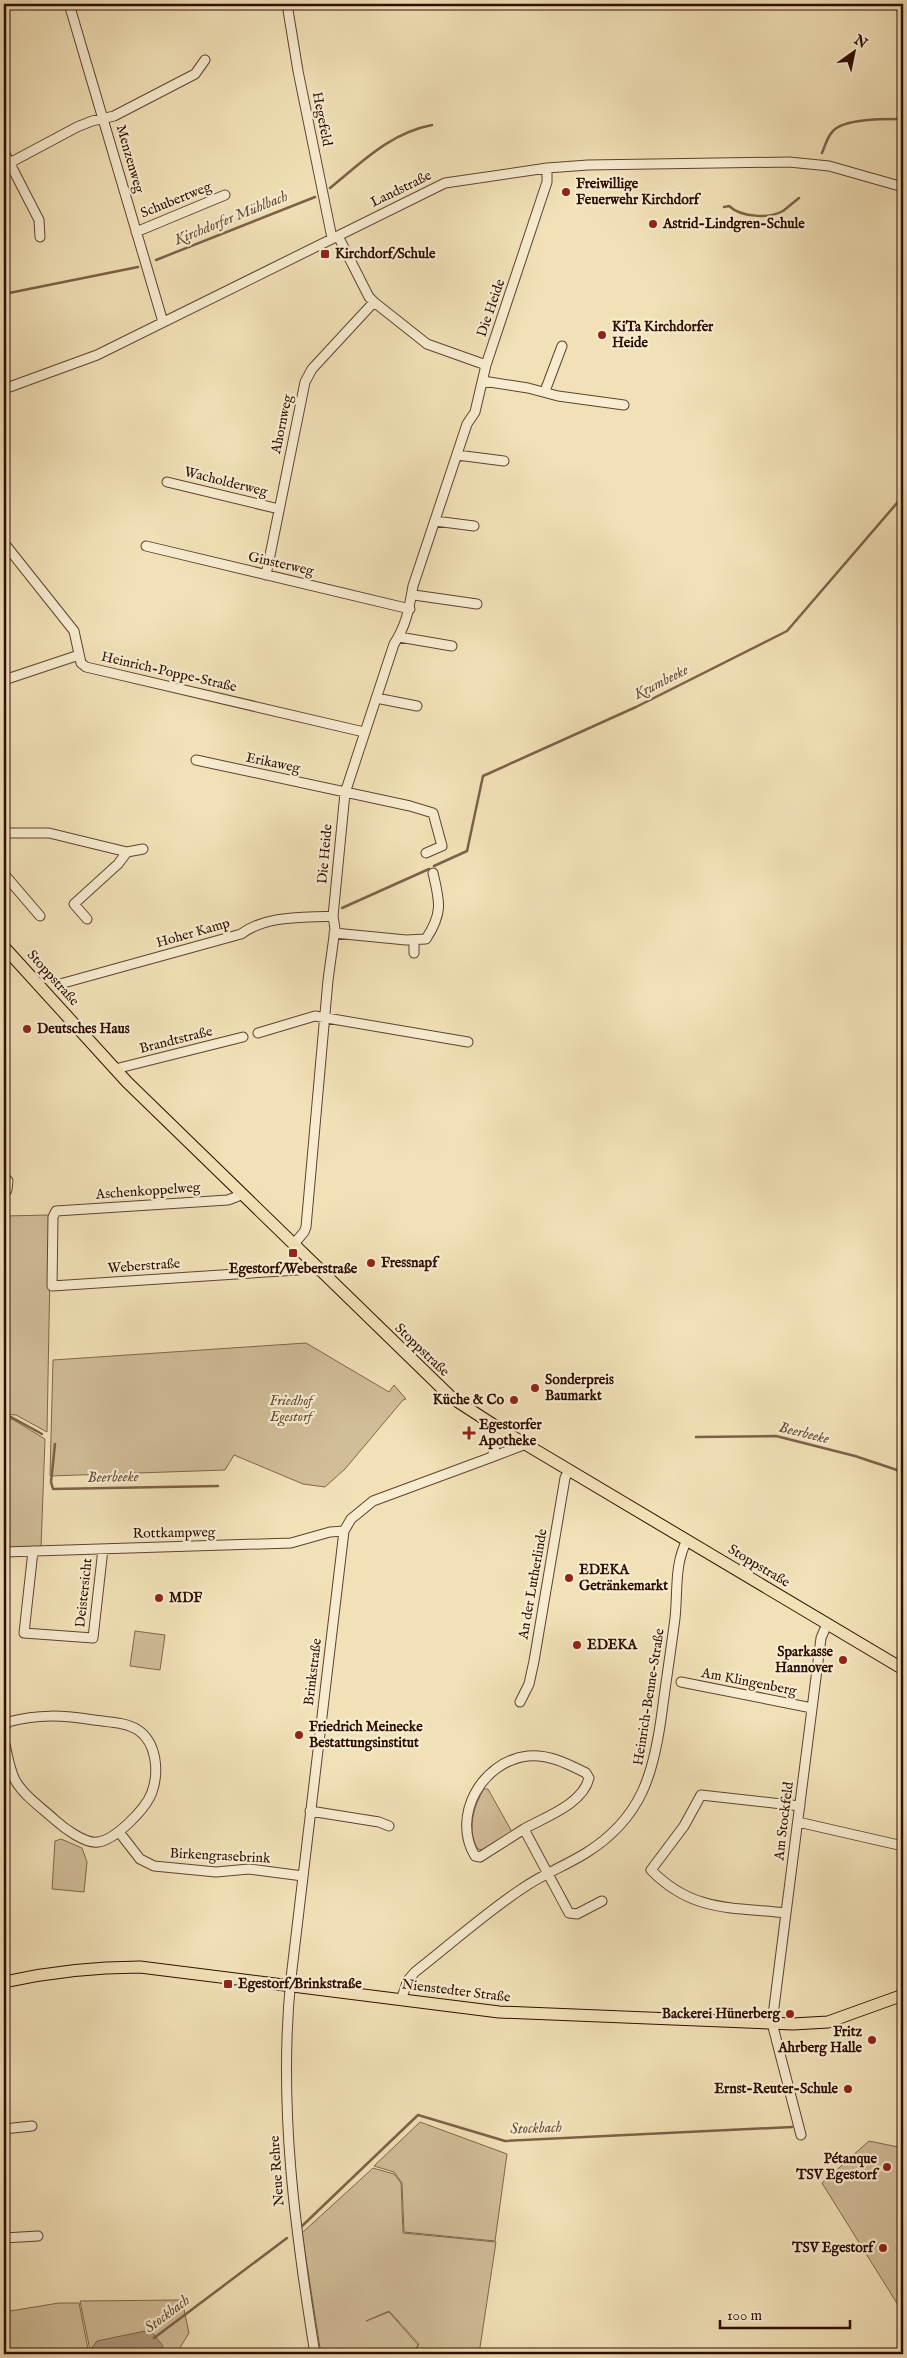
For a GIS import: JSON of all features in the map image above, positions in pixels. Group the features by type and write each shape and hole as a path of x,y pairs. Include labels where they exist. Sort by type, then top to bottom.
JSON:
{"main road":[{"name":"Stoppstraße","path":"4,946 115,1069 241,1195 440,1388 500,1429 903,1669"},
{"name":"Nienstedter Straße","path":"4,1982 59,1971 99,1966 140,1967 499,2012 812,2024 828,2022 903,1995"}],"street":[{"name":"Menzenweg","path":"70,4 163,322"},
{"name":"Hegefeld","path":"287,4 298,71 335,237 369,297 374,302 427,344 486,365"},
{"path":"7,165 76,127 114,116 195,74 205,60"},
{"path":"4,152 7,165 38,220 40,237"},
{"name":"Landstraße","path":"4,390 97,355 445,183 547,168 809,162 903,187"},
{"name":"Die Heide","path":"292,1245 306,1227 345,793 394,644 410,609 414,596 413,586 467,424 474,412 484,381 486,365 547,182 547,168"},
{"name":"Schubertweg","path":"136,232 225,195"},
{"name":"Ahornweg","path":"266,575 305,382 312,369 374,302"},
{"path":"544,392 562,346"},
{"path":"484,381 558,396 624,404"},
{"path":"457,455 504,461"},
{"name":"Wacholderweg","path":"167,482 279,509"},
{"path":"435,521 474,526"},
{"path":"4,543 74,631 79,655 4,680"},
{"name":"Ginsterweg","path":"146,546 410,609"},
{"path":"414,596 477,604"},
{"path":"398,637 452,646"},
{"name":"Heinrich-Poppe-Straße","path":"79,655 80,663 86,667 364,732"},
{"path":"376,698 417,706"},
{"name":"Erikaweg","path":"196,760 410,806 433,814 442,846 426,853"},
{"path":"4,833 49,833 127,852 143,849"},
{"path":"87,918 74,904 118,864 127,852"},
{"path":"334,932 414,940 426,939 436,924 440,913 433,873"},
{"path":"4,874 40,916"},
{"name":"Hoher Kamp","path":"60,984 242,934 254,925 270,920 333,916"},
{"path":"414,940 414,953"},
{"path":"258,1033 315,1016 325,1016 468,1042"},
{"name":"Brandtstraße","path":"115,1069 243,1036"},
{"path":"4,1176 8,1181 8,1190"},
{"name":"Aschenkoppelweg","path":"56,1211 228,1200 241,1195"},
{"name":"Weberstraße","path":"56,1211 53,1217 52,1286 298,1270 311,1263"},
{"path":"492,1457 500,1429"},
{"path":"344,1531 351,1519 373,1501 526,1444"},
{"name":"An der Lutherlinde","path":"520,1702 529,1684 534,1661 565,1478 569,1470"},
{"name":"Rottkampweg","path":"4,1552 291,1543 330,1532 344,1531"},
{"name":"Brinkstraße","path":"290,1985 344,1531"},
{"name":"Heinrich-Benne-Straße","path":"401,2000 408,1980 415,1972 492,1910 549,1872 586,1853 609,1835 632,1809 651,1773 656,1756 674,1626 677,1574 681,1552 687,1540"},
{"name":"Deistersicht","path":"33,1551 24,1633 93,1638 103,1549"},
{"name":"Am Stockfeld","path":"772,2023 821,1638 827,1624"},
{"name":"Am Klingenberg","path":"681,1682 812,1708"},
{"path":"4,1728 8,1722 33,1716 73,1716 120,1724 137,1730 149,1741 155,1756 152,1793 120,1832 97,1843 85,1840 60,1824 23,1791 14,1779 4,1740"},
{"path":"528,1756 564,1762 586,1773 589,1778 588,1784 576,1798 564,1807 524,1829 480,1857 475,1856 469,1846 466,1830 467,1812 478,1788 496,1769 509,1762 528,1756"},
{"path":"786,1913 714,1905 690,1899 664,1883 651,1870 684,1826 701,1795 800,1806"},
{"path":"310,1811 379,1822 389,1826"},
{"path":"798,1822 903,1846"},
{"path":"524,1829 549,1872 569,1913 576,1914 602,1901"},
{"name":"Birkengrasebrink","path":"120,1832 140,1859 154,1866 216,1872 249,1869 303,1876"},
{"name":"Neue Rehre","path":"290,1985 287,2080 291,2186 299,2254 315,2354"},
{"path":"772,2023 800,2135"},
{"path":"4,2129 32,2126"},
{"path":"4,2238 38,2236"}],"green space":[{"path":"4,1216 51,1216 47,1432 16,1415 4,1414"},
{"name":"Friedhof Egestorf","path":"306,1343 389,1392 394,1385 406,1399 403,1400 345,1469 325,1487 303,1484 234,1455 225,1470 50,1476 53,1360"},
{"path":"4,1419 12,1419 45,1439 41,1548 4,1548"},
{"path":"135,1631 165,1635 160,1670 130,1666"},
{"path":"484,1789 488,1789 512,1832 483,1850 478,1849 474,1842 472,1826 477,1803"},
{"path":"61,1839 82,1848 87,1862 84,1892 52,1889 55,1841"},
{"path":"420,2122 507,2154 495,2241 404,2232 402,2183 394,2172 374,2166"},
{"name":"TSV Egestorf","path":"869,2141 903,2148 903,2313 822,2183"},
{"path":"373,2168 394,2174 401,2183 403,2233 496,2242 479,2354 413,2354 419,2344 389,2311 366,2321 389,2312 418,2345 412,2354 321,2354 302,2233"},
{"path":"182,2300 189,2333 176,2354 82,2354 90,2350 80,2301"},
{"path":"59,2303 79,2303 88,2349 78,2354 4,2354 4,2312"}],"shaded area":[{"path":"150,2330 163,2346 158,2354 87,2354 97,2341"}],"waterway":[{"name":"Kirchdorfer Mühlbach","path":"822,153 833,131 846,124 866,120 903,119"},
{"name":"Kirchdorfer Mühlbach","path":"330,188 377,150 403,135 432,125"},
{"name":"Kirchdorfer Mühlbach","path":"156,260 315,197"},
{"name":"Kirchdorfer Mühlbach","path":"724,207 729,206 747,215 762,216 777,214 799,198"},
{"name":"Kirchdorfer Mühlbach","path":"4,294 138,267"},
{"name":"Krumbeeke","path":"434,866 467,851 483,776 636,707 787,631 903,496"},
{"name":"Krumbeeke","path":"342,908 429,869"},
{"name":"Beerbeeke","path":"4,1417 11,1417 42,1434"},
{"name":"Beerbeeke","path":"696,1437 776,1436 855,1456 903,1472"},
{"name":"Beerbeeke","path":"55,1444 51,1482 53,1489 218,1486"},
{"name":"Stockbach","path":"301,2227 418,2115 505,2141 792,2127"},
{"name":"Stockbach","path":"154,2338 287,2238"}],"place":[{"name":"Freiwillige Feuerwehr Kirchdorf","path":"566,192"},
{"name":"Astrid-Lindgren-Schule","path":"653,224"},
{"name":"Kirchdorf/Schule","path":"325,254"},
{"name":"KiTa Kirchdorfer Heide","path":"602,335"},
{"name":"Deutsches Haus","path":"27,1029"},
{"name":"Egestorf/Weberstraße","path":"293,1253"},
{"name":"Fressnapf","path":"371,1263"},
{"name":"Sonderpreis Baumarkt","path":"535,1388"},
{"name":"Küche & Co","path":"514,1400"},
{"name":"Egestorfer Apotheke","path":"469,1433"},
{"name":"EDEKA Getränkemarkt","path":"569,1578"},
{"name":"MDF","path":"159,1598"},
{"name":"EDEKA","path":"577,1645"},
{"name":"Sparkasse Hannover","path":"843,1660"},
{"name":"Friedrich Meinecke Bestattungsinstitut","path":"299,1735"},
{"name":"Egestorf/Brinkstraße","path":"228,1984"},
{"name":"Backerei Hünerberg","path":"790,2014"},
{"name":"Fritz Ahrberg Halle","path":"872,2040"},
{"name":"Ernst-Reuter-Schule","path":"848,2089"},
{"name":"Pétanque TSV Egestorf","path":"887,2167"},
{"name":"TSV Egestorf","path":"883,2248"}]}
